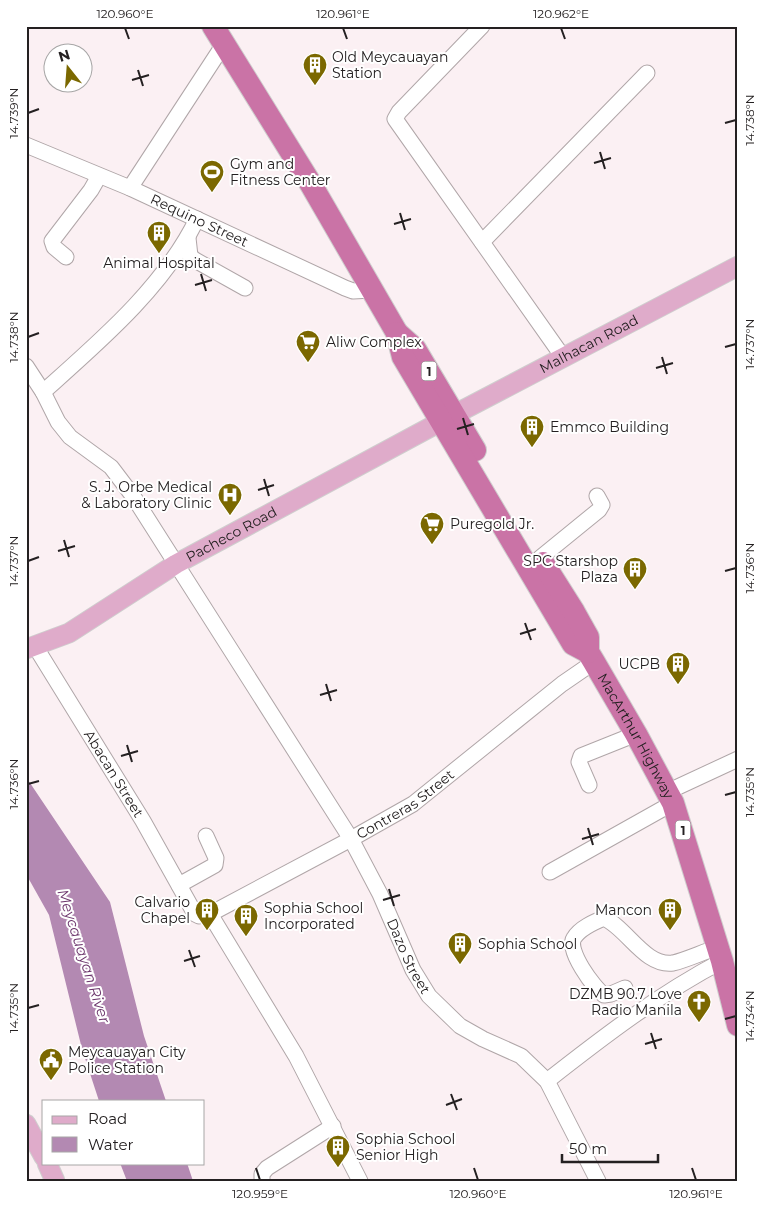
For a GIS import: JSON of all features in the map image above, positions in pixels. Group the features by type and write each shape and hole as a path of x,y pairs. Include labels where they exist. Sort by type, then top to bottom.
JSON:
{"highway":[{"name":"MacArthur Highway","path":"219,35 308,181 397,333 415,349 448,418 573,644 591,657"},
{"name":"MacArthur Highway","path":"448,418 574,612 588,637 591,657 636,734 670,798 704,902 738,1025"}],"main road":[{"name":"Malhacan Road","path":"448,418 738,266"},
{"name":"Pacheco Road","path":"29,643 69,633 176,564 448,418"},
{"path":"26,1124 42,1153"},
{"path":"48,1164 56,1181"}],"street":[{"path":"482,26 399,112 395,119 563,357"},
{"path":"130,188 219,35"},
{"path":"482,242 647,73"},
{"name":"Requino Street","path":"26,145 130,188 345,288 353,291 372,290"},
{"path":"66,258 54,247 52,241 91,190 99,176"},
{"path":"43,392 106,337 161,276 188,238 197,219"},
{"path":"188,238 190,256 245,288"},
{"name":"Dazo Street","path":"26,366 43,392 58,422 70,437 111,467 133,496 352,839 380,894 413,970 429,996 460,1026 483,1039 522,1056 547,1081 598,1181"},
{"path":"540,558 599,510 602,505 597,496"},
{"name":"Abacan Street","path":"29,643 143,821 195,914 204,915 296,1056 360,1181"},
{"name":"Contreras Street","path":"204,915 352,839 413,804 562,684 591,657"},
{"path":"589,785 579,762 581,756 636,734"},
{"path":"550,872 670,798 738,759"},
{"path":"179,885 215,865 216,858 206,836"},
{"path":"625,988 611,994 604,995 600,992 582,967 573,947 575,936 594,922 604,918 613,922 652,959 664,963 719,954"},
{"path":"547,1081 631,1016 691,978 719,954"},
{"path":"262,1181 262,1174 267,1168 333,1126"}],"water":[{"name":"Meycauayan River","path":"26,777 110,902 144,1036 166,1100 99,1100 82,1049 49,915 26,874"},
{"path":"120,1164 187,1164 193,1181 127,1181"}],"place":[{"name":"Old Meycauayan Station","path":"315,86"},
{"name":"Gym and Fitness Center","path":"212,193"},
{"name":"Animal Hospital","path":"159,254"},
{"name":"Aliw Complex","path":"308,363"},
{"name":"Emmco Building","path":"532,448"},
{"name":"S. J. Orbe Medical & Laboratory Clinic","path":"230,516"},
{"name":"Puregold Jr.","path":"432,545"},
{"name":"SPC Starshop Plaza","path":"635,590"},
{"name":"UCPB","path":"678,685"},
{"name":"Calvario Chapel","path":"207,931"},
{"name":"Mancon","path":"670,931"},
{"name":"Sophia School Incorporated","path":"246,937"},
{"name":"Sophia School","path":"460,965"},
{"name":"DZMB 90.7 Love Radio Manila","path":"699,1023"},
{"name":"Meycauayan City Police Station","path":"51,1081"},
{"name":"Sophia School Senior High","path":"338,1168"}]}
